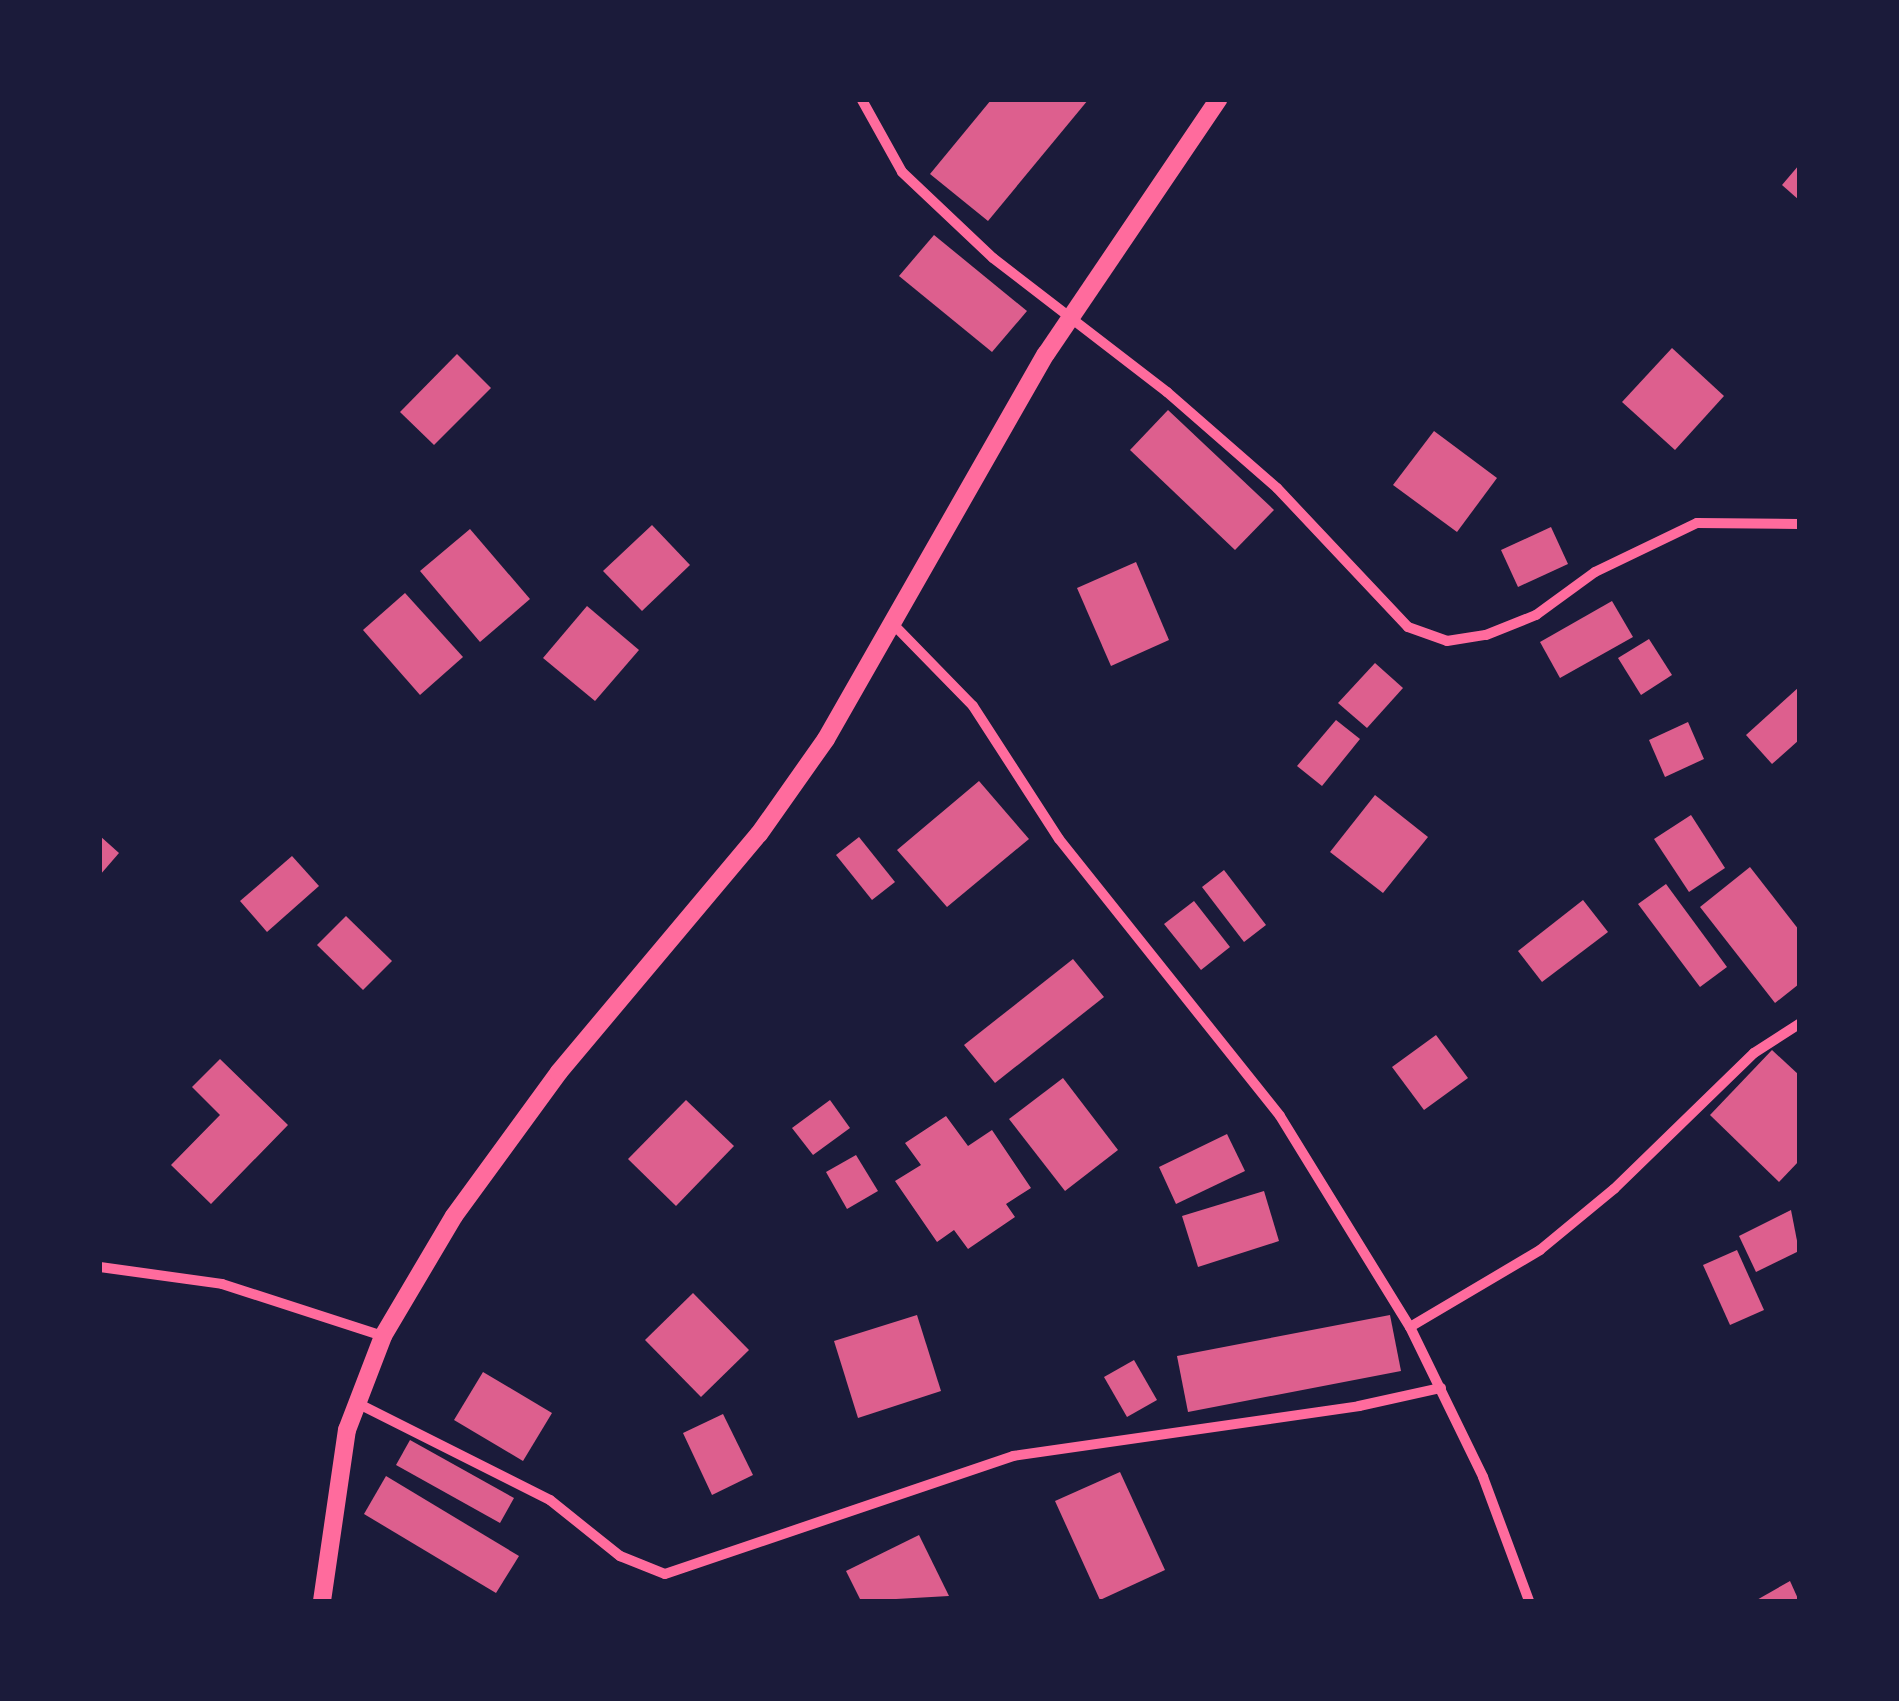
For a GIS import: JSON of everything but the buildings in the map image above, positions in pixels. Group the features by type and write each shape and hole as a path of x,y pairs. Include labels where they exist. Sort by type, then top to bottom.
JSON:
{"street":[{"path":"862,100 902,172 1069,322 1167,392 1277,488 1408,628 1447,641 1486,635 1536,615 1595,572 1697,522 1799,524"},
{"path":"322,1601 347,1430 383,1336 454,1216 559,1072 759,834 894,624 1069,322 1218,100"},
{"path":"894,624 972,706 1058,839 1244,1067 1410,1327 1441,1388 1529,1601"},
{"path":"1410,1327 1540,1250 1614,1190 1754,1053 1799,1024"},
{"path":"100,1267 222,1284 383,1336"},
{"path":"357,1403 550,1500 620,1556 665,1574 1013,1456 1359,1406 1441,1388"}]}
